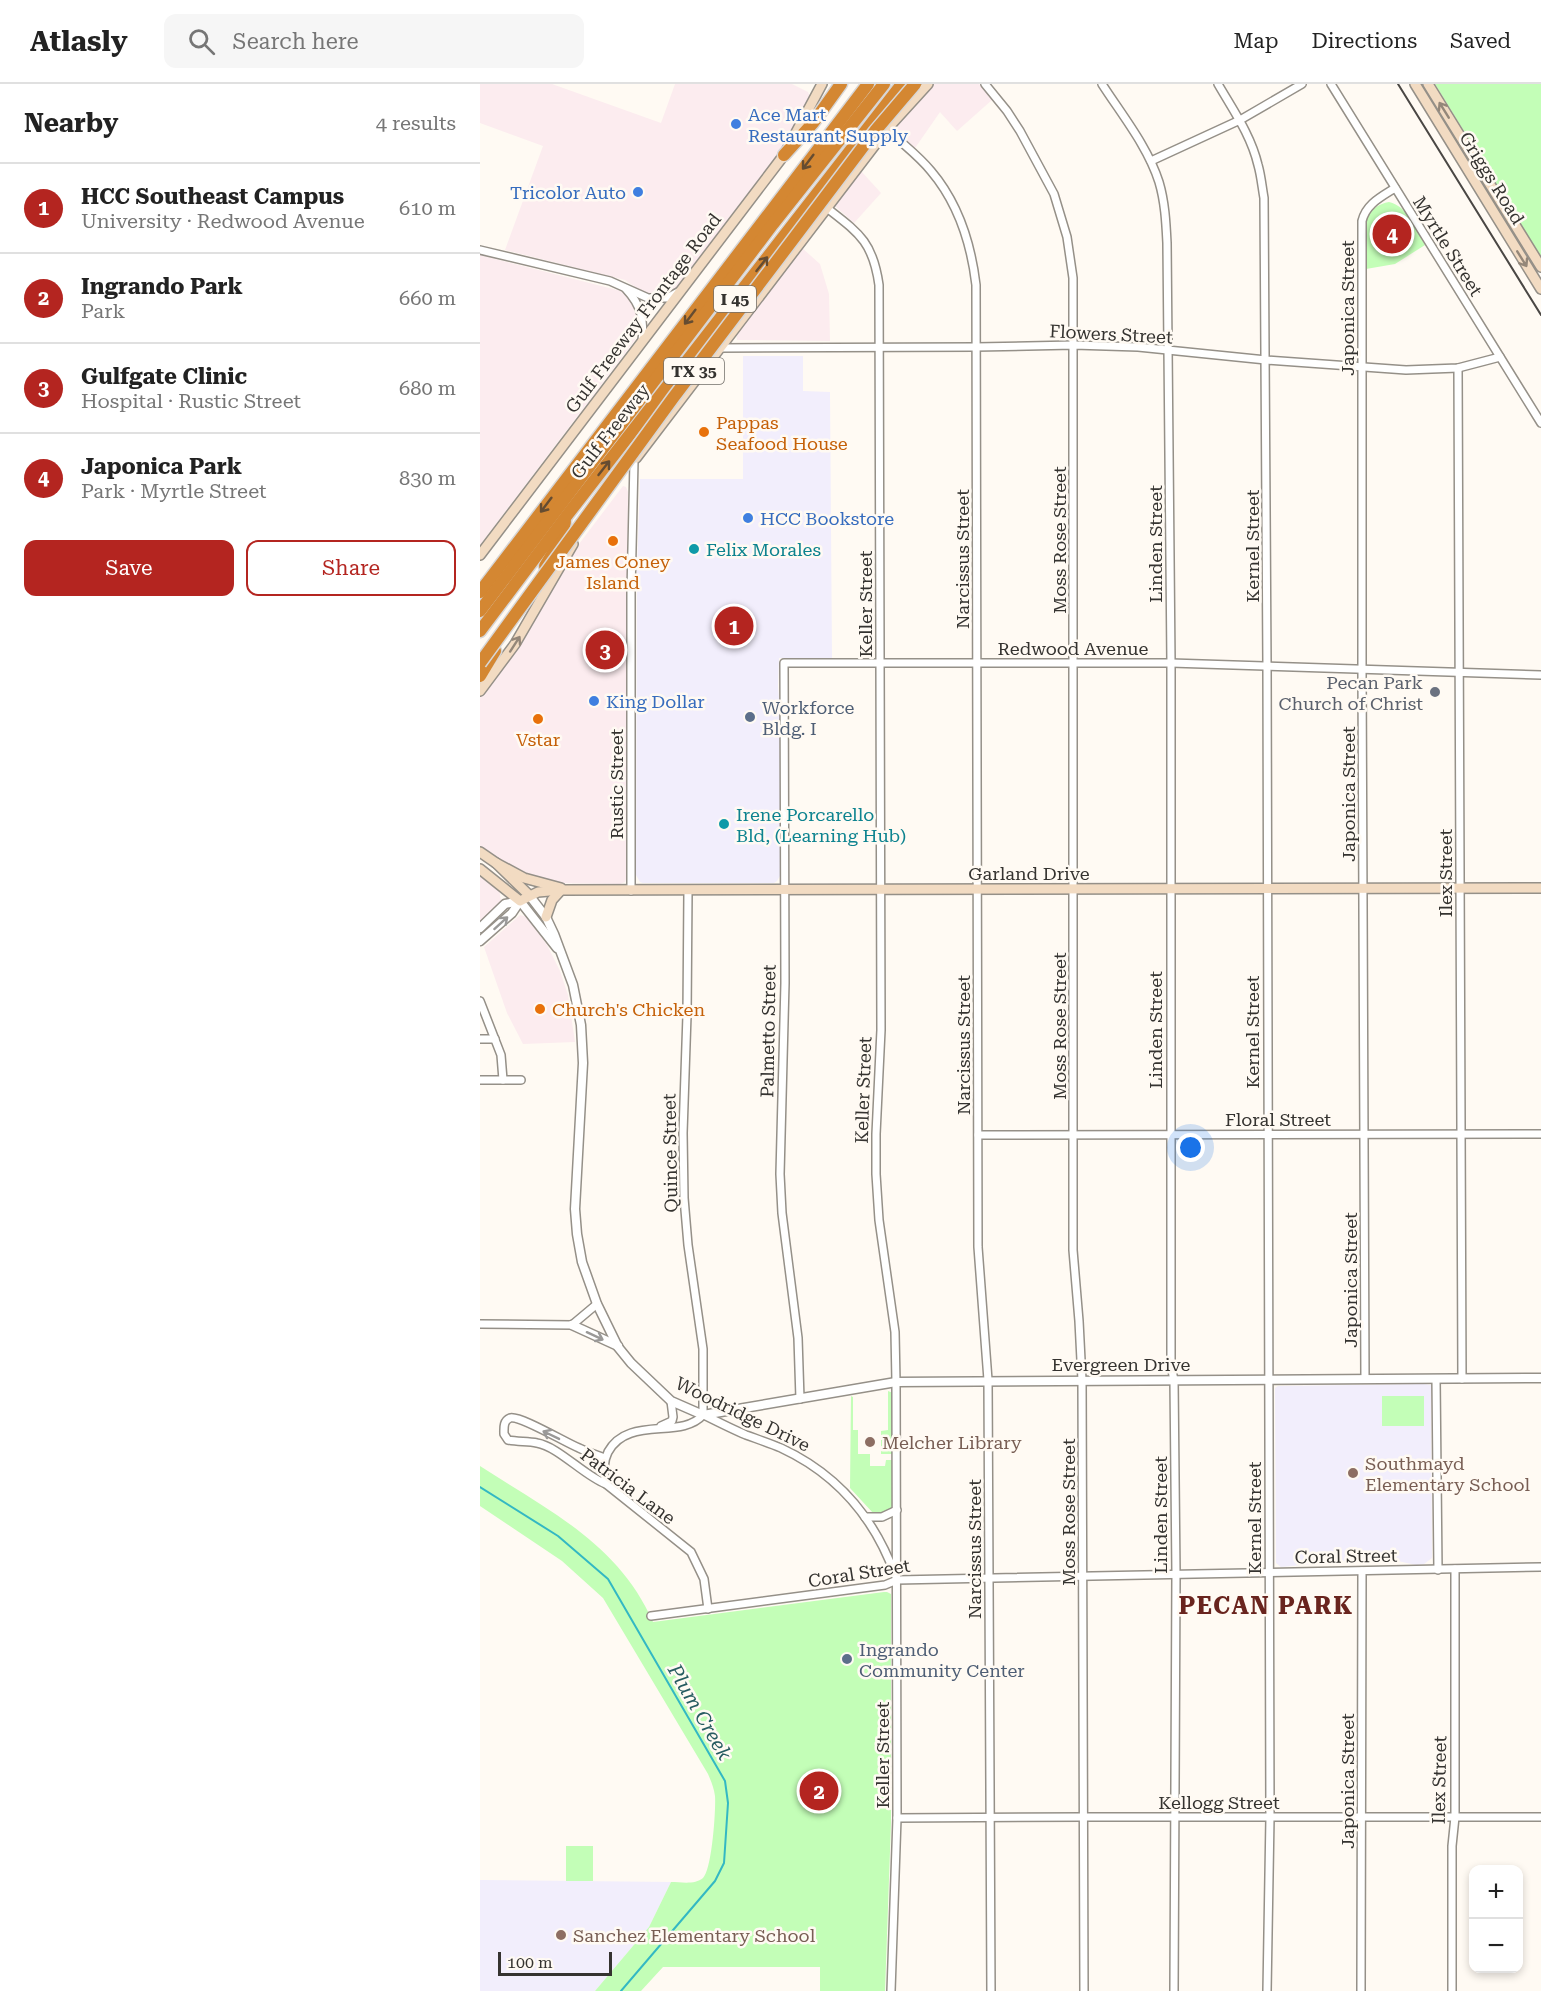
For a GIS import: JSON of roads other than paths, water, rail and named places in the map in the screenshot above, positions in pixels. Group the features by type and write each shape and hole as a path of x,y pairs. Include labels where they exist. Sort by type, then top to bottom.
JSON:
{"highway":[{"path":"784,155 813,123 841,84"},
{"path":"856,99 862,84"},
{"name":"Gulf Freeway","path":"480,592 868,84"},
{"name":"Gulf Freeway","path":"480,611 773,224 884,84"},
{"name":"Gulf Freeway","path":"480,631 902,84"},
{"name":"TX 35","path":"480,663 673,398 875,131 915,84"},
{"path":"480,676 560,541 568,514"}],"main road":[{"name":"Gulf Freeway Frontage Road","path":"480,555 784,155 822,84"},
{"path":"480,691 515,644 587,523 887,129 928,84"},
{"name":"Griggs Road","path":"1415,84 1541,289"},
{"name":"Griggs Road","path":"1428,84 1541,267"},
{"name":"Woodridge Drive","path":"480,852 496,863 529,895"},
{"path":"496,863 524,878 565,890"},
{"name":"Woodridge Drive","path":"480,869 520,901"},
{"name":"Garland Drive","path":"520,901 538,892 565,890 1541,888"},
{"path":"546,917 552,900 565,890"}],"street":[{"name":"Moss Rose Street","path":"985,84 1020,131 1054,194 1067,237 1073,278 1073,1250 1082,1380 1084,1991"},
{"name":"Linden Street","path":"1102,84 1151,161 1159,183 1166,224 1171,663 1171,1366 1174,1380 1176,1574 1174,1991"},
{"name":"Kernel Street","path":"1218,84 1251,142 1264,198 1270,1817 1267,1991"},
{"path":"1151,161 1240,120 1302,84"},
{"name":"Myrtle Street","path":"1331,84 1541,423"},
{"name":"Narcissus Street","path":"887,129 930,170 947,194 962,221 975,276 978,1247 988,1380 991,1991"},
{"name":"Japonica Street","path":"1365,1379 1362,221 1368,206 1395,188"},
{"name":"Keller Street","path":"827,208 856,231 871,251 877,268 879,285 881,1030 876,1174 879,1220 895,1332 897,1510 897,1818 891,1991"},
{"path":"480,250 622,285 642,296 655,299 666,298 682,289"},
{"path":"622,285 636,300 642,315 644,324 642,342"},
{"name":"Flowers Street","path":"719,348 1074,345 1138,347 1266,360 1406,370 1458,368 1500,357"},
{"name":"Ilex Street","path":"1458,368 1462,1379"},
{"name":"Rustic Street","path":"631,891 633,461"},
{"name":"Redwood Avenue","path":"784,663 1171,663 1459,672"},
{"name":"Palmetto Street","path":"784,663 785,983 780,1174 782,1212 798,1338 800,1399"},
{"path":"1459,672 1541,675"},
{"name":"Quince Street","path":"688,891 684,1198 688,1245 703,1350 703,1414"},
{"name":"Woodridge Drive","path":"529,895 546,917 573,985 581,1025 583,1063 575,1209 577,1234 582,1262 597,1304 618,1347 631,1364 672,1401 782,1449 830,1479 852,1499 865,1516 886,1552 897,1580"},
{"path":"480,928 505,904 520,901"},
{"path":"480,941 512,913 520,901"},
{"name":"Woodridge Drive","path":"520,901 559,950"},
{"path":"480,1001 503,1062 503,1080"},
{"path":"480,1039 495,1039"},
{"path":"480,1080 521,1080"},
{"name":"Floral Street","path":"978,1135 1541,1134"},
{"path":"572,1325 597,1304"},
{"path":"480,1324 572,1325 618,1347"},
{"name":"Evergreen Drive","path":"703,1414 896,1382 1541,1378"},
{"path":"1436,1379 1438,1570"},
{"path":"606,1484 603,1469 605,1458 612,1445 626,1434 659,1427 672,1421 672,1401"},
{"path":"659,1427 677,1428 698,1420 703,1414"},
{"name":"Patricia Lane","path":"605,1458 577,1448 524,1421 507,1419 504,1425 504,1434 508,1440 538,1443 553,1450 606,1484 691,1552 704,1579 708,1609"},
{"path":"865,1516 882,1517 897,1510"},
{"name":"Coral Street","path":"651,1616 885,1585 897,1580 1541,1567"},
{"name":"Ilex Street","path":"1452,1991 1455,1569"},
{"name":"Japonica Street","path":"1361,1991 1362,1571"},
{"name":"Kellogg Street","path":"897,1818 1541,1817"}],"waterway":[{"name":"Plum Creek","path":"480,1487 558,1536 608,1579 725,1781 728,1803 724,1863 715,1881 621,1991"}],"railway":[{"path":"1398,84 1541,315"}],"place":[{"name":"Ace Mart Restaurant Supply","path":"736,124"},
{"name":"Tricolor Auto","path":"638,192"},
{"name":"Japonica Park","path":"1392,234"},
{"name":"Pappas Seafood House","path":"704,432"},
{"name":"HCC Bookstore","path":"748,518"},
{"name":"James Coney Island","path":"613,541"},
{"name":"Felix Morales","path":"694,549"},
{"name":"HCC Southeast Campus","path":"734,626"},
{"name":"Gulfgate Clinic","path":"605,650"},
{"name":"Pecan Park Church of Christ","path":"1435,692"},
{"name":"King Dollar","path":"594,701"},
{"name":"Workforce Bldg. I","path":"750,717"},
{"name":"Vstar","path":"538,719"},
{"name":"Irene Porcarello Bld, (Learning Hub)","path":"724,824"},
{"name":"Church's Chicken","path":"540,1009"},
{"name":"Melcher Library","path":"870,1442"},
{"name":"Southmayd Elementary School","path":"1353,1473"},
{"name":"Ingrando Community Center","path":"847,1659"},
{"name":"Ingrando Park","path":"819,1791"},
{"name":"Sanchez Elementary School","path":"561,1935"}],"district":[{"name":"PECAN PARK","path":"1266,1606"}]}
